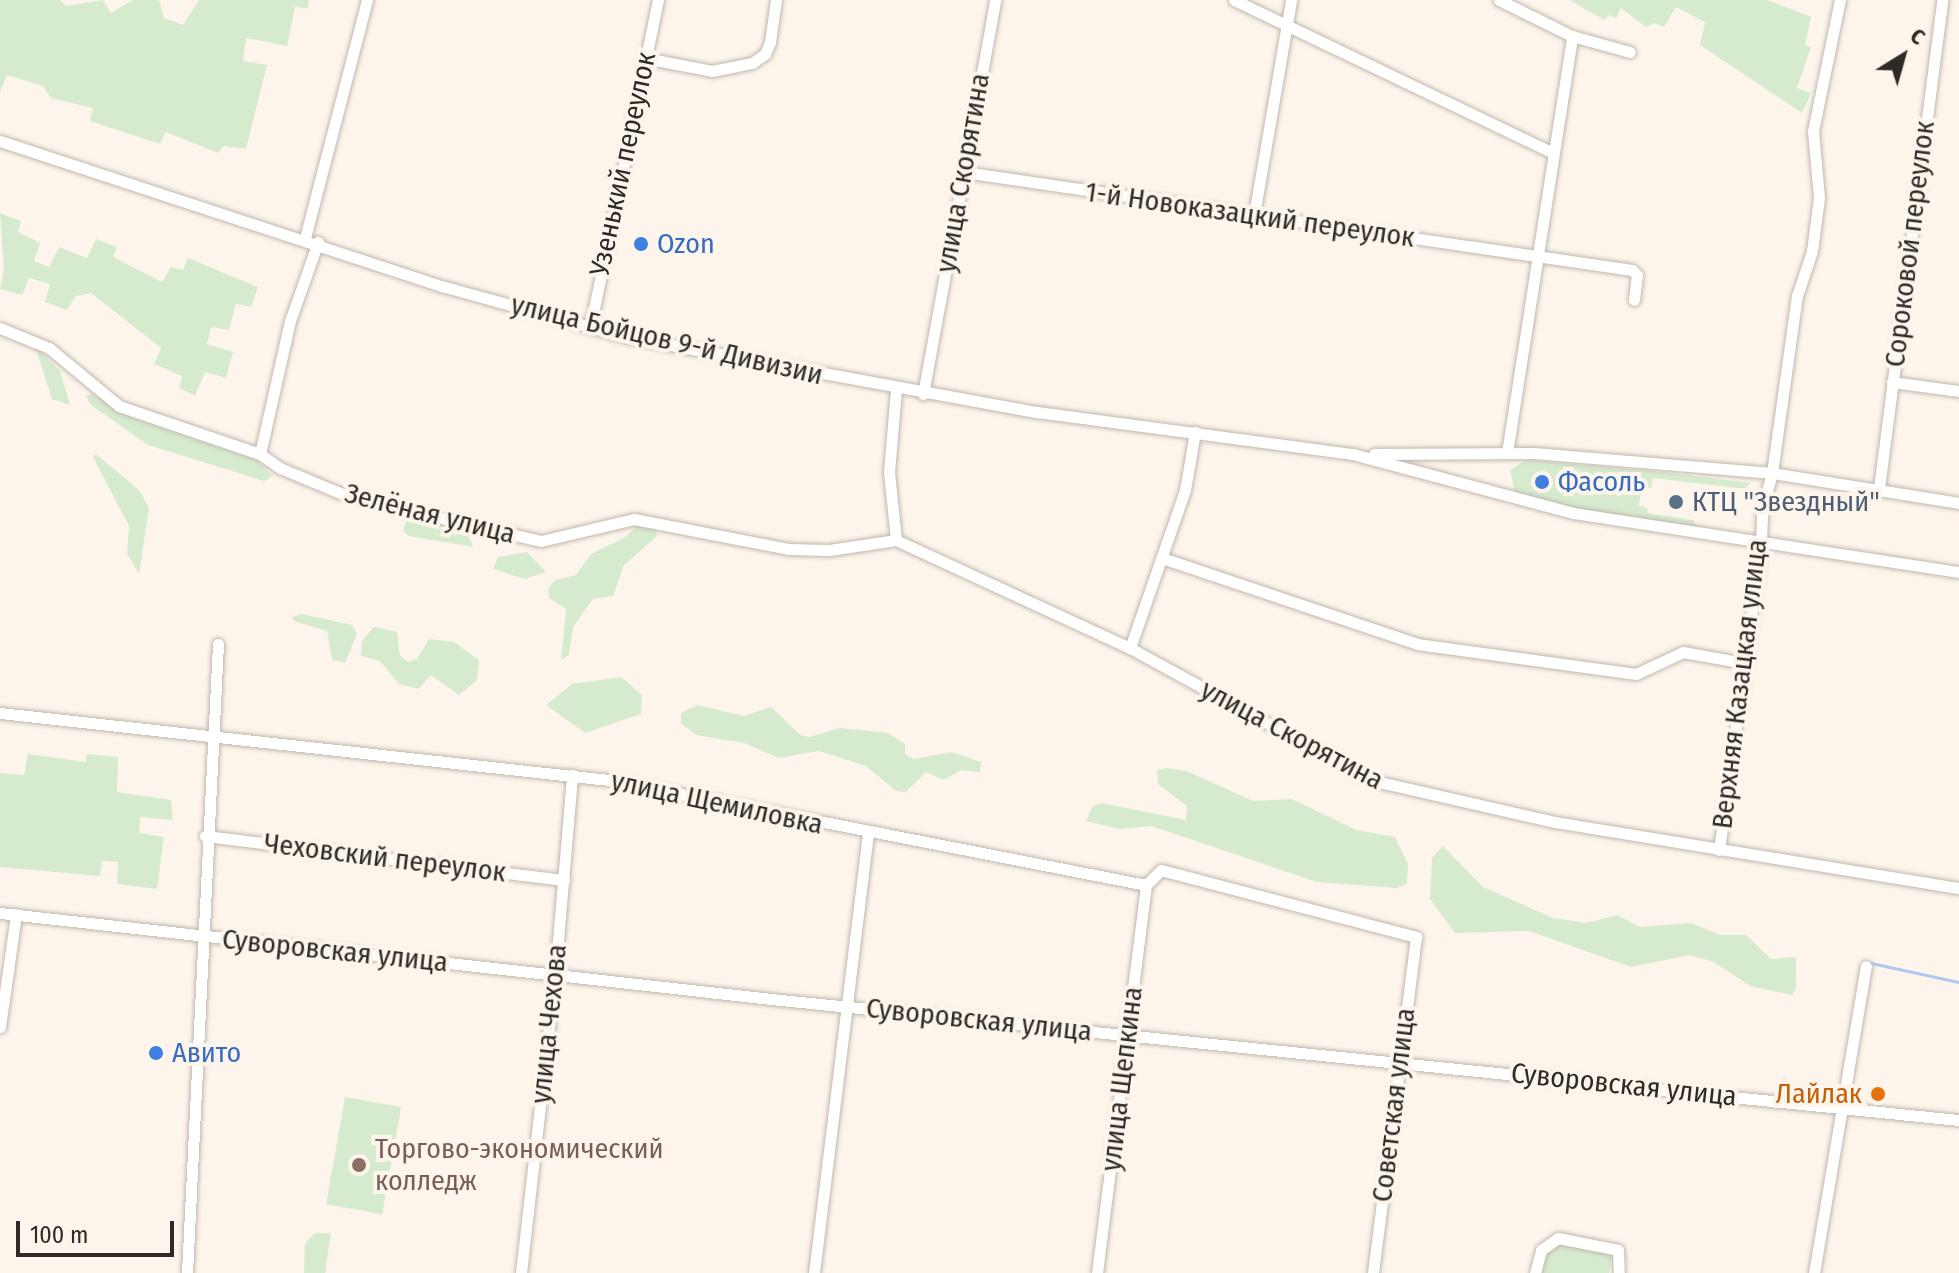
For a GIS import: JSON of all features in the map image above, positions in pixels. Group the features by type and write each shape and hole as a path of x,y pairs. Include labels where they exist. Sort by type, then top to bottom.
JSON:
{"street":[{"path":"305,238 367,0"},
{"name":"Узенький переулок","path":"590,328 658,0"},
{"path":"645,58 712,71 752,63 765,54 770,42 776,0"},
{"name":"улица Скорятина","path":"923,394 995,0"},
{"path":"1234,0 1551,152"},
{"path":"1254,215 1291,0"},
{"path":"1499,0 1572,36 1630,52"},
{"name":"Верхняя Казацкая улица","path":"1719,850 1761,544 1762,508 1772,473 1783,371 1812,251 1819,198 1813,131 1840,0"},
{"name":"Сороковой переулок","path":"1879,488 1942,0"},
{"path":"1507,453 1551,152 1572,36"},
{"name":"улица Бойцов 9-й Дивизии","path":"0,141 318,242 445,287 590,328 923,394 1353,454 1573,513 1959,572"},
{"name":"1-й Новоказацкий переулок","path":"964,172 1632,270 1637,275 1634,300"},
{"path":"260,454 290,321 318,242"},
{"name":"Зелёная улица","path":"0,328 49,348 119,406 260,454 280,468 340,493 541,541 634,519 788,549 829,550 896,540"},
{"path":"1892,382 1959,391"},
{"path":"896,389 889,472 896,540"},
{"path":"1130,648 1185,490 1195,432"},
{"name":"улица Бойцов 9-й Дивизии","path":"1353,454 1507,453 1772,473 1959,503"},
{"name":"улица Скорятина","path":"896,540 1130,648 1388,787 1719,850 1959,888"},
{"path":"1162,558 1417,644 1636,674 1683,652 1745,663"},
{"path":"187,1273 205,836 218,644"},
{"name":"улица Щемиловка","path":"0,713 212,733 572,775 868,833 970,848 1146,885"},
{"name":"улица Чехова","path":"521,1273 555,975 572,775"},
{"path":"814,1273 868,833"},
{"name":"Чеховский переулок","path":"205,836 564,880"},
{"name":"Советская улица","path":"1146,885 1151,874 1167,870 1416,937 1373,1273"},
{"name":"улица Щепкина","path":"1097,1273 1146,885"},
{"name":"Суворовская улица","path":"0,913 1127,1036 1959,1120"},
{"path":"0,1027 16,914"},
{"path":"1814,1273 1845,1107 1866,966"},
{"path":"1535,1273 1541,1250 1558,1238 1618,1250 1619,1273"}],"green space":[{"path":"0,0 60,0 66,6 103,0 111,13 133,0 159,0 164,18 183,25 199,0 309,0 308,8 295,7 287,46 246,38 243,61 267,65 246,149 224,146 218,153 166,132 160,144 90,121 93,108 51,98 43,86 7,75 0,92"},
{"path":"1569,0 1768,0 1811,17 1805,45 1811,47 1797,88 1811,93 1802,113 1700,45 1705,22 1676,7 1664,27 1654,23 1646,27 1621,8 1616,18 1608,15 1605,20"},
{"path":"0,213 21,221 18,232 40,243 34,261 49,267 59,247 87,258 96,239 117,247 113,257 162,282 171,267 183,270 188,258 258,287 251,307 236,304 229,330 211,327 207,344 233,352 226,378 205,372 195,396 179,388 182,376 154,364 161,348 91,293 76,296 67,310 45,302 50,284 29,278 22,295 0,289 4,270"},
{"path":"35,346 60,371 70,405 52,399"},
{"path":"92,394 133,418 258,461 273,476 264,481 148,445 91,405 86,396"},
{"path":"96,454 139,490 149,508 139,574 127,554 129,526 93,457"},
{"path":"1526,460 1751,483 1744,489 1653,478 1651,488 1641,487 1639,506 1648,508 1647,513 1693,520 1698,527 1574,508 1515,493 1510,470"},
{"path":"407,517 464,527 473,547 409,536 403,531"},
{"path":"637,525 654,525 657,536 624,565 613,596 593,599 573,627 569,655 561,660 566,609 549,598 548,589 555,580 576,575 591,554 626,537"},
{"path":"527,552 546,572 525,579 493,569 498,557"},
{"path":"302,614 352,625 357,634 345,663 332,660 327,631 294,621 292,617"},
{"path":"374,627 397,632 400,656 408,662 417,659 429,639 454,642 479,660 477,680 459,695 431,675 419,689 399,684 380,661 361,656 362,641"},
{"path":"621,677 642,695 641,714 585,733 546,705 572,684"},
{"path":"697,705 744,716 771,707 800,735 810,737 839,728 888,733 905,744 905,754 913,759 952,752 981,762 980,772 961,770 944,780 926,772 906,792 896,791 866,766 819,751 779,758 744,743 696,735 681,723 681,713"},
{"path":"28,754 86,762 87,754 118,757 117,792 171,800 173,820 140,817 139,833 164,837 157,889 117,884 118,862 102,861 100,876 0,867 0,773 24,775"},
{"path":"1157,770 1187,771 1253,801 1292,799 1356,830 1395,837 1408,864 1407,884 1397,888 1317,882 1151,826 1120,829 1086,821 1092,807 1101,803 1186,820 1187,806 1158,784"},
{"path":"1443,846 1483,887 1553,918 1586,923 1618,915 1640,927 1691,923 1721,935 1746,935 1771,959 1796,957 1796,989 1792,995 1750,986 1714,962 1690,955 1631,967 1529,931 1455,933 1430,899 1432,858"},
{"path":"345,1097 401,1107 382,1214 326,1204"},
{"path":"315,1233 331,1233 325,1273 304,1273 305,1243"},
{"path":"1557,1243 1612,1252 1609,1273 1541,1273 1545,1252"}],"waterway":[{"path":"1871,963 1959,982"}],"place":[{"name":"Ozon","path":"641,244"},
{"name":"Фасоль","path":"1542,482"},
{"name":"КТЦ \"Звездный\"","path":"1676,502"},
{"name":"Авито","path":"156,1053"},
{"name":"Лайлак","path":"1878,1094"},
{"name":"Торгово-экономический колледж","path":"359,1165"}]}
